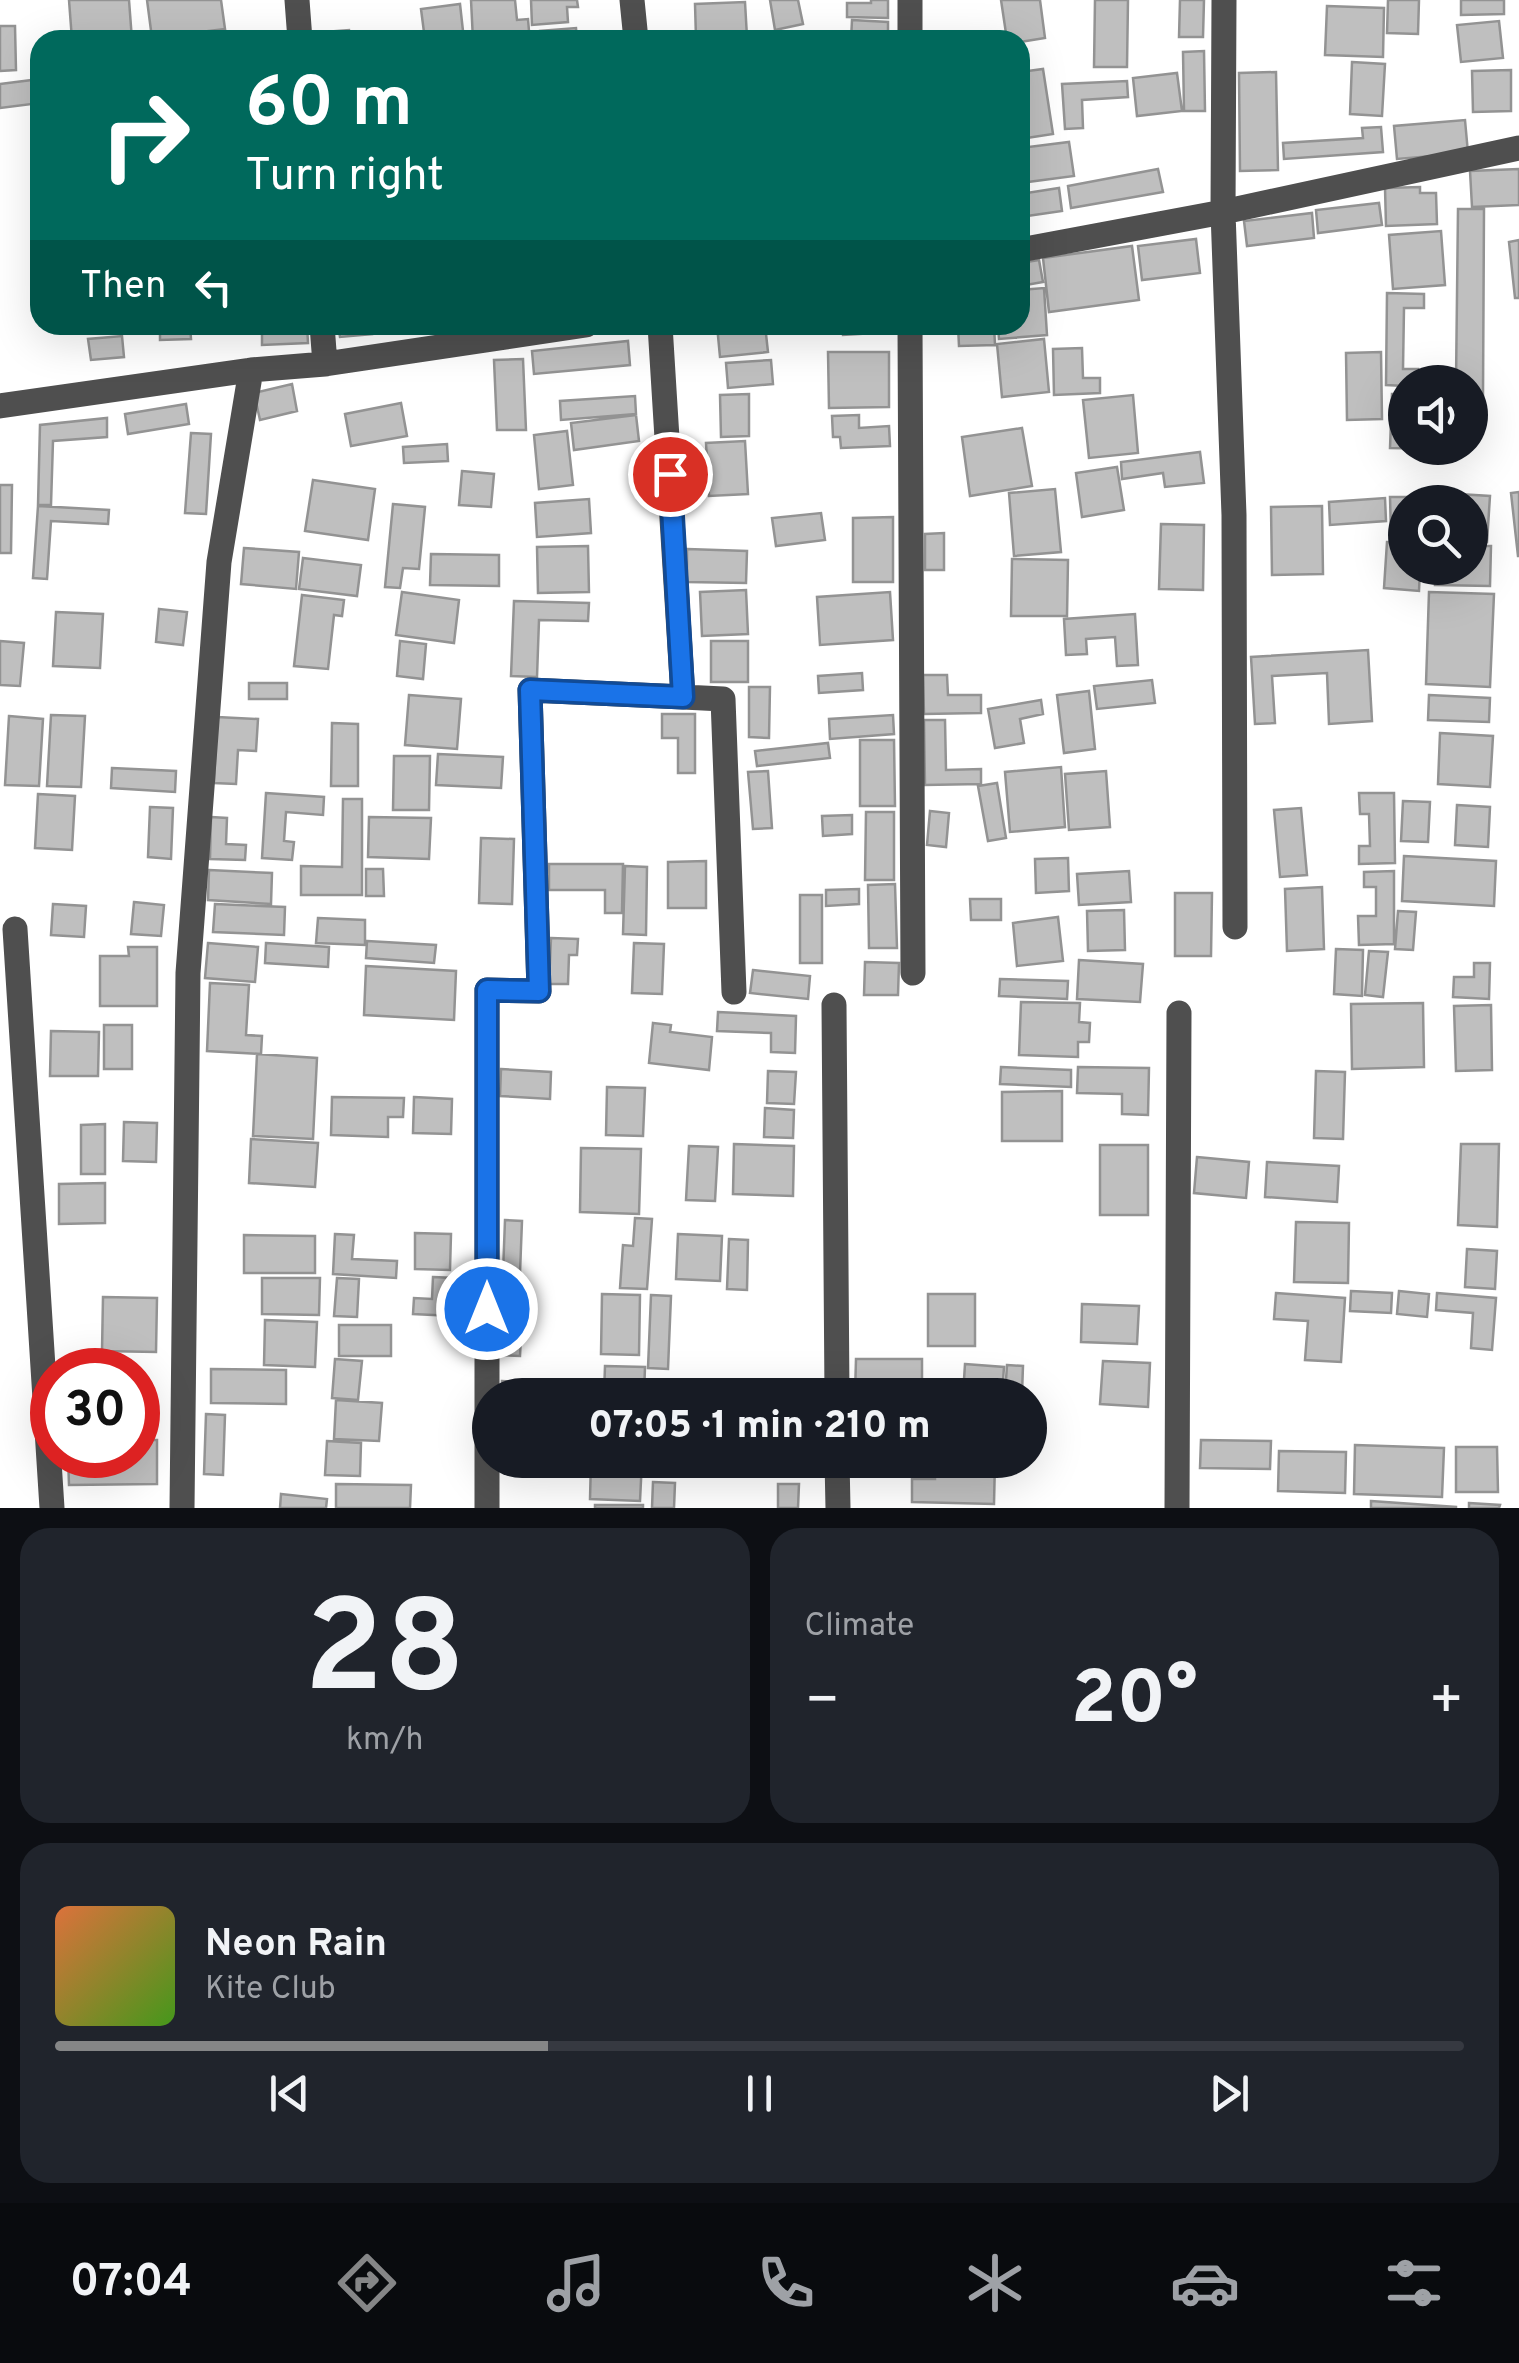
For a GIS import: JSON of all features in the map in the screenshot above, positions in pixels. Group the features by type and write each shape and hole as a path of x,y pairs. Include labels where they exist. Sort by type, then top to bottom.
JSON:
{"street":[{"path":"296,0 299,30"},
{"path":"632,0 635,30"},
{"path":"910,0 910,30"},
{"path":"1224,0 1223,212 1234,515 1235,927"},
{"path":"1030,248 1223,212 1519,148"},
{"path":"323,335 326,364"},
{"path":"0,406 519,335"},
{"path":"661,335 683,697"},
{"path":"910,335 912,973"},
{"path":"182,1508 188,973 219,562 252,370"},
{"path":"487,1508 487,990 539,991 530,690 723,699 734,992"},
{"path":"16,928 52,1508"},
{"path":"834,1005 837,1378"},
{"path":"1177,1508 1179,1013"},
{"path":"837,1478 838,1508"}],"building":[{"path":"69,0 129,0 131,30 71,30"},
{"path":"147,0 221,0 225,29 151,30"},
{"path":"471,0 515,0 517,20 528,19 529,30 472,30"},
{"path":"531,0 577,0 578,7 567,7 568,22 532,25"},
{"path":"770,0 798,0 803,24 775,30"},
{"path":"888,0 888,18 847,17 847,3"},
{"path":"1001,0 1040,0 1045,38 1030,40 1030,30 1006,30"},
{"path":"1095,0 1128,0 1127,67 1094,67"},
{"path":"1180,0 1204,0 1203,37 1179,37"},
{"path":"1388,0 1419,0 1418,34 1387,33"},
{"path":"1461,0 1504,0 1504,14 1461,15"},
{"path":"745,2 747,30 696,30 695,4"},
{"path":"460,4 463,30 424,30 421,9"},
{"path":"1327,6 1384,8 1383,57 1325,55"},
{"path":"852,20 888,22 888,30 852,30"},
{"path":"1499,21 1503,58 1461,62 1457,25"},
{"path":"0,26 15,26 16,70 0,71"},
{"path":"1204,51 1205,111 1184,111 1183,52"},
{"path":"1352,62 1385,64 1382,116 1350,114"},
{"path":"1043,69 1053,134 1030,137 1030,71"},
{"path":"1511,70 1511,111 1473,112 1472,71"},
{"path":"1276,72 1278,170 1240,171 1239,73"},
{"path":"1177,73 1182,111 1137,116 1133,78"},
{"path":"30,80 30,104 0,108 0,84"},
{"path":"1127,81 1128,97 1082,100 1083,128 1065,129 1062,84"},
{"path":"1465,120 1468,153 1397,159 1394,126"},
{"path":"1381,127 1383,152 1284,159 1283,143 1363,138 1362,128"},
{"path":"1069,142 1074,176 1030,182 1030,147"},
{"path":"1158,169 1163,192 1071,208 1068,186"},
{"path":"1519,169 1519,205 1472,207 1470,171"},
{"path":"1420,187 1420,193 1436,193 1437,224 1386,226 1385,188"},
{"path":"1059,188 1062,211 1030,216 1030,192"},
{"path":"1379,203 1382,225 1318,233 1316,210"},
{"path":"1458,209 1484,209 1483,365 1456,365"},
{"path":"1312,213 1314,238 1247,246 1244,221"},
{"path":"1441,231 1445,285 1393,289 1389,235"},
{"path":"1196,239 1200,273 1142,280 1138,246"},
{"path":"1519,240 1519,298 1515,298 1509,242"},
{"path":"1132,246 1139,300 1049,312 1043,258"},
{"path":"1039,260 1043,282 1030,284 1030,261"},
{"path":"1044,288 1047,335 999,339 999,335 1030,335 1030,289"},
{"path":"1387,293 1424,294 1424,308 1404,308 1403,365 1388,365 1386,385"},
{"path":"160,335 191,335 191,339 160,340"},
{"path":"262,335 308,335 308,343 262,345"},
{"path":"718,335 766,335 768,352 720,357"},
{"path":"958,335 994,335 995,345 959,346"},
{"path":"122,336 124,357 91,360 88,339"},
{"path":"1044,339 1049,392 1002,397 997,344"},
{"path":"628,341 630,365 534,374 532,351"},
{"path":"1082,348 1083,378 1100,378 1100,393 1054,395 1053,349"},
{"path":"828,352 889,352 889,407 829,408"},
{"path":"1381,352 1382,419 1347,420 1346,353"},
{"path":"523,359 526,430 497,430 494,360"},
{"path":"771,360 773,384 728,388 726,363"},
{"path":"292,384 297,411 260,420 254,393"},
{"path":"749,394 749,436 721,437 720,395"},
{"path":"1133,395 1138,453 1089,458 1083,400"},
{"path":"635,396 636,414 561,420 560,401"},
{"path":"401,403 407,436 351,446 345,414"},
{"path":"186,404 189,424 128,434 125,414"},
{"path":"636,415 639,441 574,450 571,423"},
{"path":"859,415 859,428 889,426 890,446 841,448 840,437 833,437 832,416"},
{"path":"107,418 107,437 53,441 51,505 38,505 40,425"},
{"path":"1022,428 1032,486 970,496 962,437"},
{"path":"567,431 573,485 539,489 534,435"},
{"path":"191,433 211,434 206,514 185,513"},
{"path":"745,441 748,494 709,496 706,443"},
{"path":"447,444 448,461 404,463 403,447"},
{"path":"1200,452 1204,483 1165,487 1163,473 1122,479 1121,462"},
{"path":"1117,467 1124,510 1082,517 1076,473"},
{"path":"462,471 494,474 491,507 459,505"},
{"path":"313,480 375,489 368,540 305,531"},
{"path":"0,485 12,485 11,553 0,553"},
{"path":"1055,489 1061,552 1014,556 1009,493"},
{"path":"1519,492 1519,556 1518,556 1511,493"},
{"path":"1385,498 1386,521 1330,525 1329,502"},
{"path":"589,499 591,533 537,537 535,503"},
{"path":"393,504 425,507 419,569 403,568 400,588 385,587"},
{"path":"38,506 109,510 108,524 51,521 47,579 33,578"},
{"path":"1322,506 1323,574 1272,575 1271,507"},
{"path":"821,513 825,540 776,546 772,518"},
{"path":"893,517 893,582 853,582 853,518"},
{"path":"1161,524 1204,525 1203,590 1159,589"},
{"path":"944,533 944,570 925,570 925,534"},
{"path":"1388,542 1388,585 1419,585 1419,591 1384,588"},
{"path":"588,546 589,592 538,593 537,547"},
{"path":"1491,546 1490,586 1435,585 1488,585"},
{"path":"244,548 299,552 296,589 241,584"},
{"path":"687,549 747,551 746,583 687,582"},
{"path":"431,554 499,555 499,586 430,585"},
{"path":"303,558 361,565 357,596 299,589"},
{"path":"1012,559 1068,560 1067,616 1011,616"},
{"path":"746,590 748,634 702,636 700,592"},
{"path":"402,592 459,600 454,643 396,635"},
{"path":"890,592 893,640 820,645 817,597"},
{"path":"1429,592 1494,594 1490,687 1426,684"},
{"path":"302,595 344,600 342,616 334,615 328,669 294,666"},
{"path":"514,601 589,603 588,621 539,620 537,677 511,676"},
{"path":"159,609 187,612 183,645 156,642"},
{"path":"56,612 103,614 100,668 53,666"},
{"path":"1135,614 1138,665 1117,666 1115,637 1086,639 1087,654 1066,655 1064,619"},
{"path":"0,641 24,643 20,686 0,685"},
{"path":"400,641 426,644 423,679 397,676"},
{"path":"711,641 748,641 748,682 711,682"},
{"path":"1368,650 1372,721 1329,724 1327,673 1272,676 1275,723 1255,724 1251,657"},
{"path":"862,673 863,690 819,693 818,676"},
{"path":"923,675 947,675 948,695 981,695 981,713 924,714"},
{"path":"1152,680 1155,703 1097,709 1094,686"},
{"path":"249,683 287,683 287,699 249,699"},
{"path":"749,687 770,687 769,738 749,737"},
{"path":"1089,691 1095,749 1064,753 1057,695"},
{"path":"409,695 461,699 457,749 405,745"},
{"path":"1429,695 1490,698 1489,722 1428,720"},
{"path":"1041,700 1043,714 1020,719 1024,743 995,748 988,709"},
{"path":"662,714 695,714 695,773 678,773 678,738 662,738"},
{"path":"51,715 85,716 81,787 47,786"},
{"path":"893,715 894,734 830,739 829,719"},
{"path":"9,716 43,719 39,786 5,785"},
{"path":"217,717 258,719 256,751 238,750 236,784 214,783"},
{"path":"924,720 945,720 946,770 981,769 981,784 925,785"},
{"path":"332,723 358,724 358,786 331,786"},
{"path":"1440,733 1493,736 1490,787 1438,784"},
{"path":"860,740 894,740 895,806 860,806"},
{"path":"828,743 830,758 757,766 755,751"},
{"path":"438,754 503,757 501,788 436,785"},
{"path":"394,756 430,756 429,810 393,810"},
{"path":"1061,767 1065,827 1010,832 1005,772"},
{"path":"112,768 176,771 175,792 111,788"},
{"path":"768,771 772,828 753,829 748,772"},
{"path":"1106,771 1110,827 1069,830 1065,774"},
{"path":"997,783 1006,838 988,841 978,786"},
{"path":"266,793 324,797 323,815 286,812 284,841 294,842 292,860 262,858"},
{"path":"1359,793 1394,793 1395,863 1359,864 1359,846 1370,846 1369,814 1360,814"},
{"path":"38,794 75,796 72,850 35,848"},
{"path":"343,799 362,799 362,895 301,895 301,866 342,867"},
{"path":"1403,801 1430,802 1428,842 1401,841"},
{"path":"1457,805 1490,807 1488,847 1455,845"},
{"path":"150,807 173,808 171,859 148,857"},
{"path":"1301,808 1307,875 1280,877 1274,810"},
{"path":"930,811 949,813 946,847 927,845"},
{"path":"866,812 894,812 894,880 865,880"},
{"path":"852,815 852,834 823,836 822,816"},
{"path":"211,817 227,818 226,844 246,845 245,860 210,859"},
{"path":"369,817 431,818 429,859 368,857"},
{"path":"481,838 514,839 512,904 479,903"},
{"path":"1404,856 1496,861 1494,906 1402,901"},
{"path":"1068,858 1069,891 1036,893 1035,859"},
{"path":"706,861 706,908 668,908 668,862"},
{"path":"549,864 623,864 622,913 605,913 605,890 549,890"},
{"path":"625,866 647,867 646,935 623,934"},
{"path":"366,869 383,869 384,896 366,896"},
{"path":"209,870 272,873 271,904 208,900"},
{"path":"1129,871 1131,902 1079,905 1077,874"},
{"path":"1394,871 1394,944 1359,945 1358,916 1376,916 1376,887 1364,887 1364,872"},
{"path":"895,884 897,948 869,948 868,885"},
{"path":"1322,887 1324,949 1287,951 1285,889"},
{"path":"859,889 859,904 826,906 826,890"},
{"path":"1175,893 1212,893 1211,956 1175,956"},
{"path":"800,895 822,895 822,963 800,963"},
{"path":"970,899 1001,899 1001,920 971,920"},
{"path":"134,902 164,905 161,936 131,934"},
{"path":"53,904 86,906 84,937 51,935"},
{"path":"215,904 285,907 284,935 213,932"},
{"path":"1124,910 1125,950 1088,951 1087,911"},
{"path":"1398,911 1416,912 1413,950 1395,949"},
{"path":"1058,917 1063,961 1017,966 1013,923"},
{"path":"318,918 365,920 365,945 316,943"},
{"path":"551,938 578,939 577,955 569,955 568,984 549,984"},
{"path":"367,941 436,945 434,963 366,958"},
{"path":"208,943 258,947 255,982 205,978"},
{"path":"266,943 329,947 328,967 265,963"},
{"path":"634,943 664,944 662,994 632,993"},
{"path":"128,947 157,947 157,1006 100,1006 100,956 129,956"},
{"path":"1336,949 1363,950 1362,996 1334,994"},
{"path":"1369,951 1388,952 1383,997 1365,995"},
{"path":"1079,960 1143,964 1140,1002 1077,999"},
{"path":"865,962 899,963 898,995 864,995"},
{"path":"1474,963 1490,963 1489,999 1453,997 1454,977 1474,977"},
{"path":"366,966 456,971 454,1020 364,1015"},
{"path":"753,970 810,976 808,999 750,993"},
{"path":"1000,979 1068,981 1067,999 999,996"},
{"path":"210,983 249,985 246,1035 262,1036 261,1054 207,1051"},
{"path":"1021,1002 1080,1003 1079,1022 1090,1023 1089,1042 1078,1042 1078,1057 1019,1055"},
{"path":"1423,1003 1424,1067 1352,1069 1351,1004"},
{"path":"1491,1005 1492,1070 1456,1071 1454,1006"},
{"path":"718,1012 796,1016 795,1053 771,1052 771,1033 717,1031"},
{"path":"653,1023 671,1025 670,1032 712,1037 709,1070 649,1063"},
{"path":"104,1025 132,1025 132,1069 104,1069"},
{"path":"51,1031 99,1032 98,1076 50,1076"},
{"path":"257,1054 317,1058 313,1139 253,1136"},
{"path":"1001,1067 1071,1070 1071,1087 1000,1084"},
{"path":"1078,1067 1149,1068 1148,1115 1122,1114 1122,1094 1077,1093"},
{"path":"501,1069 551,1072 550,1099 500,1096"},
{"path":"768,1071 796,1072 794,1104 767,1103"},
{"path":"1316,1071 1345,1072 1343,1139 1314,1138"},
{"path":"607,1087 645,1088 643,1136 606,1135"},
{"path":"1062,1091 1062,1141 1002,1141 1002,1092"},
{"path":"332,1097 404,1098 403,1117 388,1117 388,1137 331,1135"},
{"path":"414,1097 452,1099 451,1134 413,1133"},
{"path":"765,1108 794,1110 793,1138 764,1137"},
{"path":"124,1122 157,1123 156,1162 123,1161"},
{"path":"105,1124 105,1174 81,1174 81,1125"},
{"path":"251,1139 318,1143 315,1187 249,1183"},
{"path":"734,1144 794,1146 793,1196 733,1194"},
{"path":"1461,1144 1499,1144 1497,1227 1458,1225"},
{"path":"1100,1145 1148,1145 1148,1215 1100,1215"},
{"path":"689,1146 718,1147 715,1201 686,1200"},
{"path":"581,1148 641,1149 639,1214 580,1212"},
{"path":"1197,1157 1249,1162 1246,1198 1194,1193"},
{"path":"1267,1162 1339,1166 1337,1202 1265,1197"},
{"path":"105,1183 105,1223 59,1224 59,1184"},
{"path":"635,1218 652,1219 647,1289 620,1288 623,1245 633,1246"},
{"path":"505,1220 522,1221 520,1273 503,1273"},
{"path":"1296,1222 1349,1223 1348,1283 1294,1282"},
{"path":"415,1233 451,1234 450,1270 415,1269"},
{"path":"335,1234 354,1235 352,1259 397,1261 396,1278 333,1274"},
{"path":"678,1234 722,1236 720,1281 676,1279"},
{"path":"244,1235 315,1236 315,1273 244,1273"},
{"path":"729,1239 748,1240 747,1290 727,1289"},
{"path":"1467,1249 1497,1251 1495,1289 1465,1287"},
{"path":"433,1277 455,1278 453,1316 413,1314 414,1298 432,1299"},
{"path":"262,1278 320,1278 319,1315 262,1314"},
{"path":"337,1278 359,1279 357,1317 334,1316"},
{"path":"1351,1291 1392,1293 1391,1313 1350,1311"},
{"path":"1399,1291 1429,1294 1427,1317 1397,1314"},
{"path":"1276,1293 1345,1298 1341,1362 1305,1360 1308,1321 1274,1319"},
{"path":"1437,1293 1496,1298 1492,1350 1471,1348 1473,1313 1436,1310"},
{"path":"500,1294 523,1295 520,1356 497,1355"},
{"path":"602,1294 640,1295 639,1355 601,1354"},
{"path":"928,1294 975,1294 975,1346 928,1346"},
{"path":"651,1295 671,1296 668,1369 648,1368"},
{"path":"103,1297 157,1298 156,1348 102,1348"},
{"path":"1082,1304 1139,1306 1137,1344 1081,1342"},
{"path":"265,1320 317,1322 315,1367 264,1365"},
{"path":"339,1325 391,1325 391,1356 339,1356"},
{"path":"335,1359 362,1361 358,1400 332,1398"},
{"path":"856,1359 922,1359 922,1378 855,1378"},
{"path":"1103,1361 1150,1363 1148,1407 1100,1404"},
{"path":"965,1364 1004,1367 1003,1378 964,1378"},
{"path":"1007,1365 1023,1366 1023,1378 1006,1378"},
{"path":"605,1366 645,1367 645,1378 605,1378"},
{"path":"211,1369 286,1370 286,1404 211,1403"},
{"path":"336,1400 382,1403 379,1441 334,1439"},
{"path":"206,1414 225,1415 223,1475 204,1474"},
{"path":"1201,1440 1271,1441 1270,1469 1200,1468"},
{"path":"327,1441 361,1443 360,1476 325,1475"},
{"path":"1355,1445 1444,1448 1442,1497 1354,1494"},
{"path":"1456,1447 1497,1447 1498,1492 1456,1492"},
{"path":"1279,1451 1346,1452 1345,1493 1278,1491"},
{"path":"69,1478 157,1478 157,1484 69,1485"},
{"path":"591,1478 641,1478 640,1501 590,1499"},
{"path":"995,1478 994,1504 912,1502 912,1479"},
{"path":"653,1482 675,1483 674,1508 652,1508"},
{"path":"336,1484 411,1485 410,1508 336,1508"},
{"path":"778,1484 799,1484 798,1508 778,1508"},
{"path":"281,1494 327,1499 326,1508 280,1508"},
{"path":"1371,1501 1456,1507 1456,1508 1371,1508"},
{"path":"1469,1503 1500,1505 1469,1508"},
{"path":"643,1505 643,1508 595,1508"}],"route":[{"path":"487,1309 487,990 539,991 530,690 683,697 670,474"}]}
